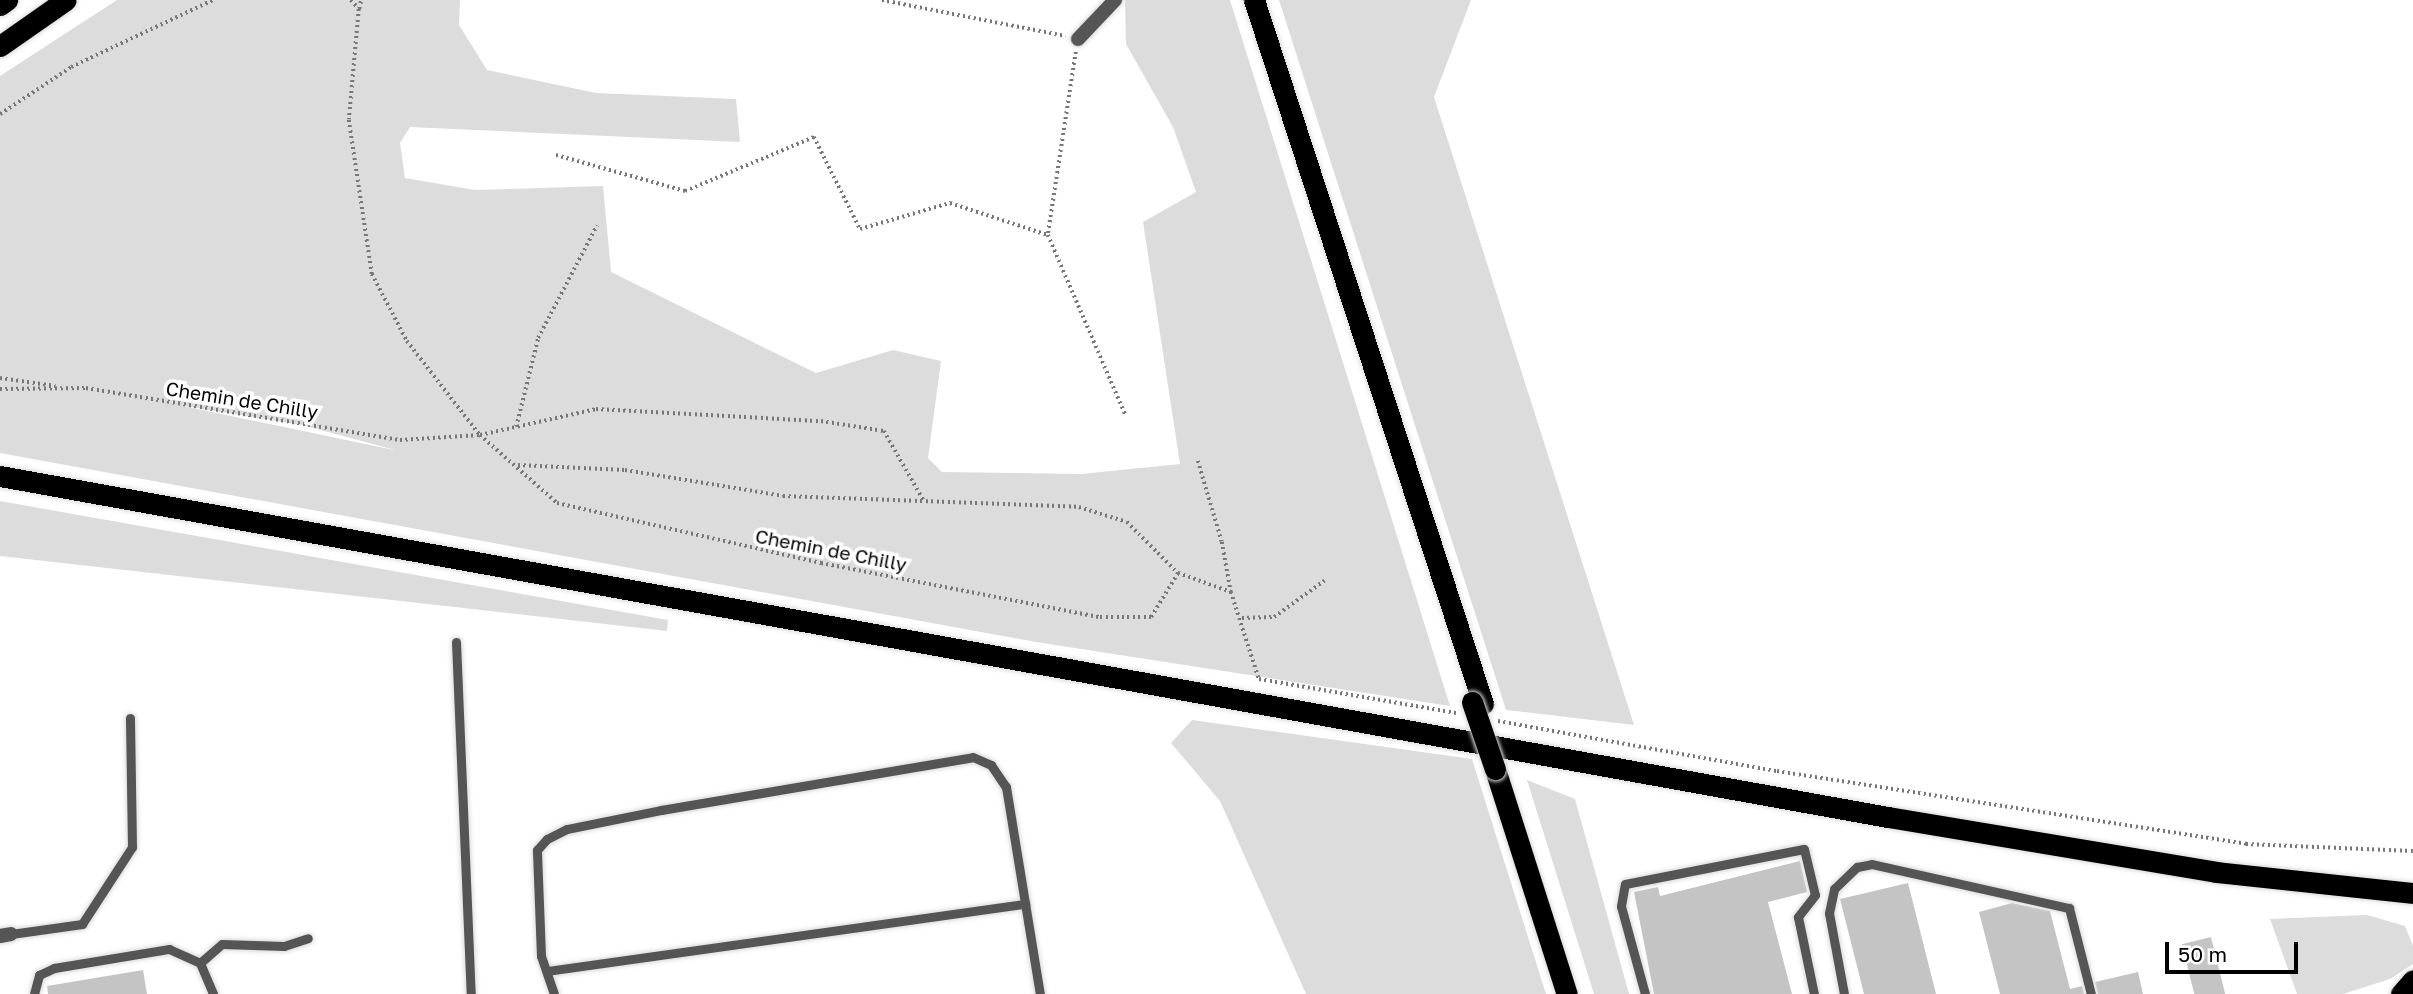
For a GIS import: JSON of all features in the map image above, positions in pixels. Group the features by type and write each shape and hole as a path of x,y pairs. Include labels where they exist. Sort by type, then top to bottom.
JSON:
{"highway":[{"path":"0,5 7,0"},
{"path":"0,46 66,0"},
{"path":"1247,0 1477,710 1576,994"},
{"path":"1254,0 1477,710"},
{"path":"0,476 1902,820 2217,872 2413,894"},
{"path":"1499,770 1567,994"},
{"path":"2368,890 2385,903 2413,906"},
{"path":"2401,994 2413,980"}],"street":[{"path":"1078,39 1115,0"}],"lane":[{"path":"456,642 471,994"},
{"path":"5,935 82,924 132,847 130,718"},
{"path":"554,994 541,957 537,850 567,829 973,757 991,765 1006,787 1040,994"},
{"path":"1645,994 1621,906 1625,884 1804,849 1815,895 1798,917 1814,994"},
{"path":"1844,994 1829,912 1834,889 1857,867 1872,864 2069,908 2091,994"},
{"path":"547,971 1026,904"},
{"path":"200,963 222,944 284,946 308,939"},
{"path":"34,994 39,975 54,968 169,949 200,963 213,994"}],"path":[{"path":"0,114 71,67 213,0"},
{"path":"351,0 359,9"},
{"path":"361,0 349,120 372,274 407,341 480,435"},
{"path":"882,0 1078,39 1048,235 1126,416"},
{"path":"556,155 685,191 814,137 860,229 950,203 1048,235"},
{"path":"516,427 538,338 597,225"},
{"path":"0,378 67,388"},
{"name":"Chemin de Chilly","path":"0,389 67,388 400,440 480,435 596,409 821,421 884,431 924,501"},
{"name":"Chemin de Chilly","path":"480,435 519,465 557,503 782,555 1100,617 1151,617 1178,573"},
{"path":"1198,461 1222,542 1231,592 1242,618 1259,679 1477,710 1791,773 2232,842 2413,851"},
{"path":"519,465 625,470 783,496 1079,507 1127,522 1178,573 1231,592"},
{"path":"1242,618 1274,617 1324,580"}],"shaded area":[{"path":"117,0 460,0 459,25 487,70 596,93 736,99 740,142 410,127 400,143 405,178 475,190 603,186 611,272 816,373 893,350 941,361 928,458 942,472 1081,474 1180,464 1143,222 1196,192 1173,127 1126,44 1125,0 1230,0 1450,706 1036,642 0,453 0,76","holes":["178,405 302,425 395,450"]},
{"path":"1279,0 1471,0 1434,97 1634,725 1506,710"},
{"path":"0,501 668,620 667,631 0,556"},
{"path":"1192,720 1472,759 1546,994 1306,994 1220,801 1171,743"},
{"path":"1527,780 1575,799 1629,994 1594,994"},
{"path":"2367,915 2405,926 2413,946 2413,964 2390,979 2343,994 2297,994 2270,919"}],"building":[{"path":"1800,861 1807,892 1768,902 1792,994 1654,994 1634,892 1658,887 1660,896"},
{"path":"1908,883 1936,994 1864,994 1840,899"},
{"path":"2012,903 2050,911 2070,989 2082,986 2084,994 2000,994 1979,912"},
{"path":"2211,937 2225,994 2194,994 2182,944"},
{"path":"143,970 147,994 48,994 47,986"},
{"path":"2138,972 2143,994 2098,994 2095,982"}]}
